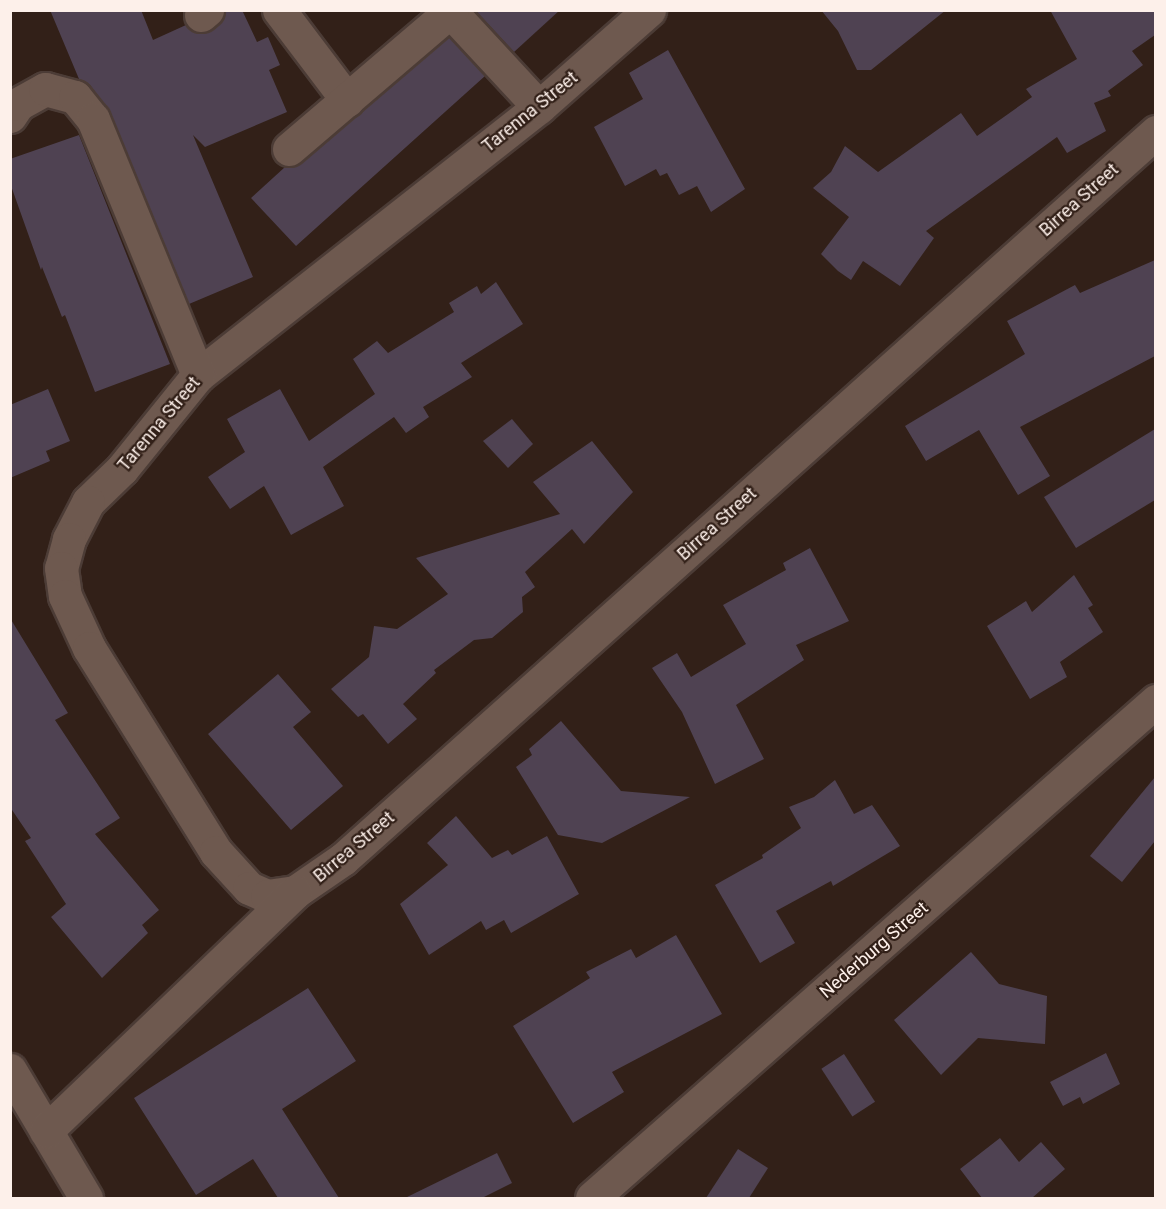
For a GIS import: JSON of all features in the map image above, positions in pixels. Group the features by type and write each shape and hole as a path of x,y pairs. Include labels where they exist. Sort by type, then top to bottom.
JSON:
{"street":[{"path":"279,10 347,100"},
{"name":"Tarenna Street","path":"281,894 249,888 216,852 89,648 73,619 64,586 61,568 69,539 88,502 122,469 198,375 539,107 649,10"},
{"path":"290,149 452,11 539,107"},
{"path":"10,116 18,105 45,89 75,98 93,119 198,375"},
{"name":"Birrea Street","path":"46,1131 281,894 318,880 352,851 1155,132"},
{"name":"Nederburg Street","path":"592,1198 1155,700"},
{"path":"10,1070 86,1198"}],"building":[{"path":"50,10 141,10 153,40 186,25 194,32 205,33 219,24 225,10 242,10 257,42 268,37 280,65 269,70 287,112 205,147 193,135 253,277 189,304 110,112 90,85 79,79"},
{"path":"475,10 560,10 514,52"},
{"path":"821,10 946,10 871,70 857,70 838,31"},
{"path":"1050,10 1155,10 1155,35 1132,51 1143,65 1108,91 1111,96 1094,103 1106,131 1067,153 1057,137 926,231 934,238 900,286 863,261 851,280 838,271 821,254 849,217 813,188 831,172 845,146 878,172 961,113 977,136 1032,97 1026,89 1077,59"},
{"path":"449,37 485,76 296,246 251,198 285,167 301,163"},
{"path":"668,50 745,189 711,212 697,186 679,195 667,173 660,176 656,169 625,186 594,127 643,99 629,73"},
{"path":"79,135 170,364 95,392 65,315 62,317 42,267 41,270 10,183 10,159"},
{"path":"1155,260 1155,356 1020,427 1050,476 1018,495 979,430 926,461 905,426 1025,354 1007,321 1075,285 1080,293"},
{"path":"496,282 523,324 461,363 472,377 423,407 429,417 406,433 394,417 323,467 344,506 291,535 264,486 230,509 208,477 245,452 227,419 280,389 309,441 375,394 353,359 377,341 388,353 454,312 449,303 477,286 481,294"},
{"path":"48,389 70,441 46,451 50,461 10,478 10,405"},
{"path":"512,419 533,444 508,468 483,441"},
{"path":"1155,429 1155,500 1076,548 1044,497"},
{"path":"592,441 633,492 584,544 572,529 525,572 535,587 522,597 523,612 492,638 474,640 434,670 436,673 403,704 417,719 388,744 363,714 358,717 331,689 369,657 374,626 397,629 448,594 416,558 560,514 533,482"},
{"path":"810,548 849,621 796,645 804,660 736,705 764,759 715,784 682,712 652,668 677,653 691,677 746,644 723,605 786,570 783,563"},
{"path":"1074,575 1093,605 1088,608 1103,632 1060,662 1067,677 1030,699 987,626 1026,601 1032,612"},
{"path":"10,618 68,713 55,720 120,818 95,834 159,910 142,925 148,933 102,978 51,917 66,904 25,841 31,838 10,807"},
{"path":"278,674 311,712 293,727 343,786 291,830 208,734"},
{"path":"561,721 621,791 690,797 602,843 558,835 516,767 532,755 529,749"},
{"path":"1155,777 1155,841 1122,882 1090,856"},
{"path":"835,780 854,814 872,805 900,846 833,886 831,881 776,911 795,943 760,963 715,885 763,858 762,855 801,828 789,807 814,797"},
{"path":"456,816 492,858 508,850 512,855 547,836 579,894 511,933 504,920 486,930 481,921 429,955 400,904 448,865 427,843"},
{"path":"676,935 722,1014 612,1072 624,1092 573,1123 513,1026 590,978 586,972 631,949 636,958"},
{"path":"971,952 999,984 1047,996 1045,1044 978,1038 941,1075 894,1020"},
{"path":"308,988 356,1061 282,1109 339,1198 278,1198 253,1159 196,1195 134,1098"},
{"path":"1106,1053 1120,1084 1083,1104 1080,1097 1063,1106 1050,1082"},
{"path":"844,1054 875,1102 852,1117 821,1069"},
{"path":"1000,1138 1019,1162 1041,1142 1065,1169 1032,1198 982,1198 960,1169"},
{"path":"738,1149 768,1168 749,1198 706,1198"},
{"path":"497,1153 512,1183 482,1198 405,1198"}]}
